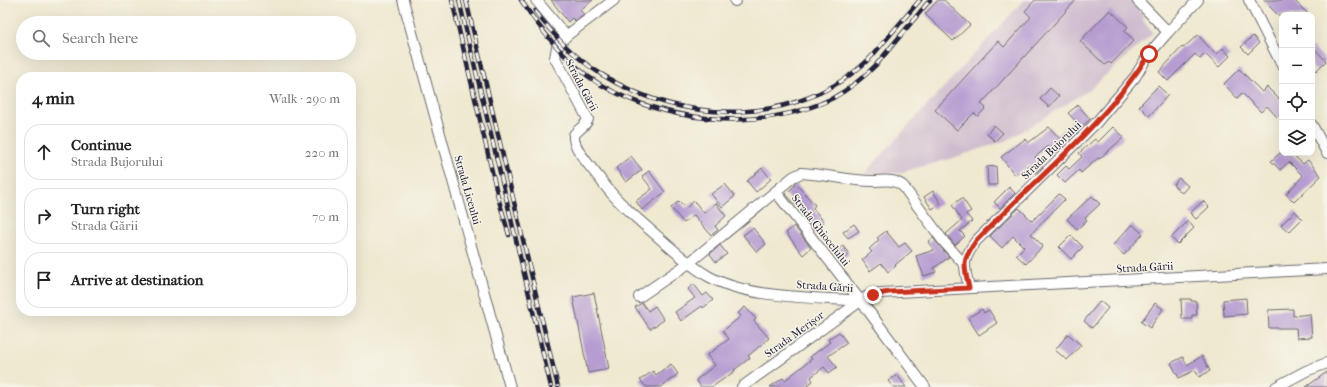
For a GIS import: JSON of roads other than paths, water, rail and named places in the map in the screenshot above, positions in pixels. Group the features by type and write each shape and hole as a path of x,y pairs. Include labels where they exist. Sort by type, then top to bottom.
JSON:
{"street":[{"name":"Strada Liceului","path":"403,0 510,387"},
{"path":"536,0 566,36 614,0"},
{"path":"1137,0 1168,32"},
{"name":"Strada Bujorului","path":"964,264 967,254 976,241 1095,124 1135,77 1149,54 1198,0"},
{"path":"1249,0 1279,59"},
{"name":"Strada Gării","path":"566,36 557,48 555,53 556,61 588,119 574,135 575,146 608,191 622,206 689,263 710,277 723,283 772,294 861,301 866,298 885,293 1327,269"},
{"path":"1315,131 1327,153"},
{"path":"639,297 689,263 776,192 793,176 801,173 857,181 895,181 903,186 944,242 964,264 969,288"},
{"name":"Strada Ghiocelului","path":"776,192 861,301 925,387"},
{"name":"Strada Merișor","path":"742,387 861,301"},
{"path":"1276,387 1306,371 1327,363"}],"railway":[{"path":"452,0 498,197 509,235"},
{"path":"459,0 551,387"},
{"path":"466,0 558,387"},
{"path":"521,0 543,32 569,60 589,77 615,93 644,105 676,113 708,118 741,119 774,116 805,109 839,95 856,83 876,65 930,0"},
{"path":"535,11 549,29 582,61 601,74 633,91 667,103 703,110 740,112 776,107 810,97 842,80 871,57 920,0"}]}
